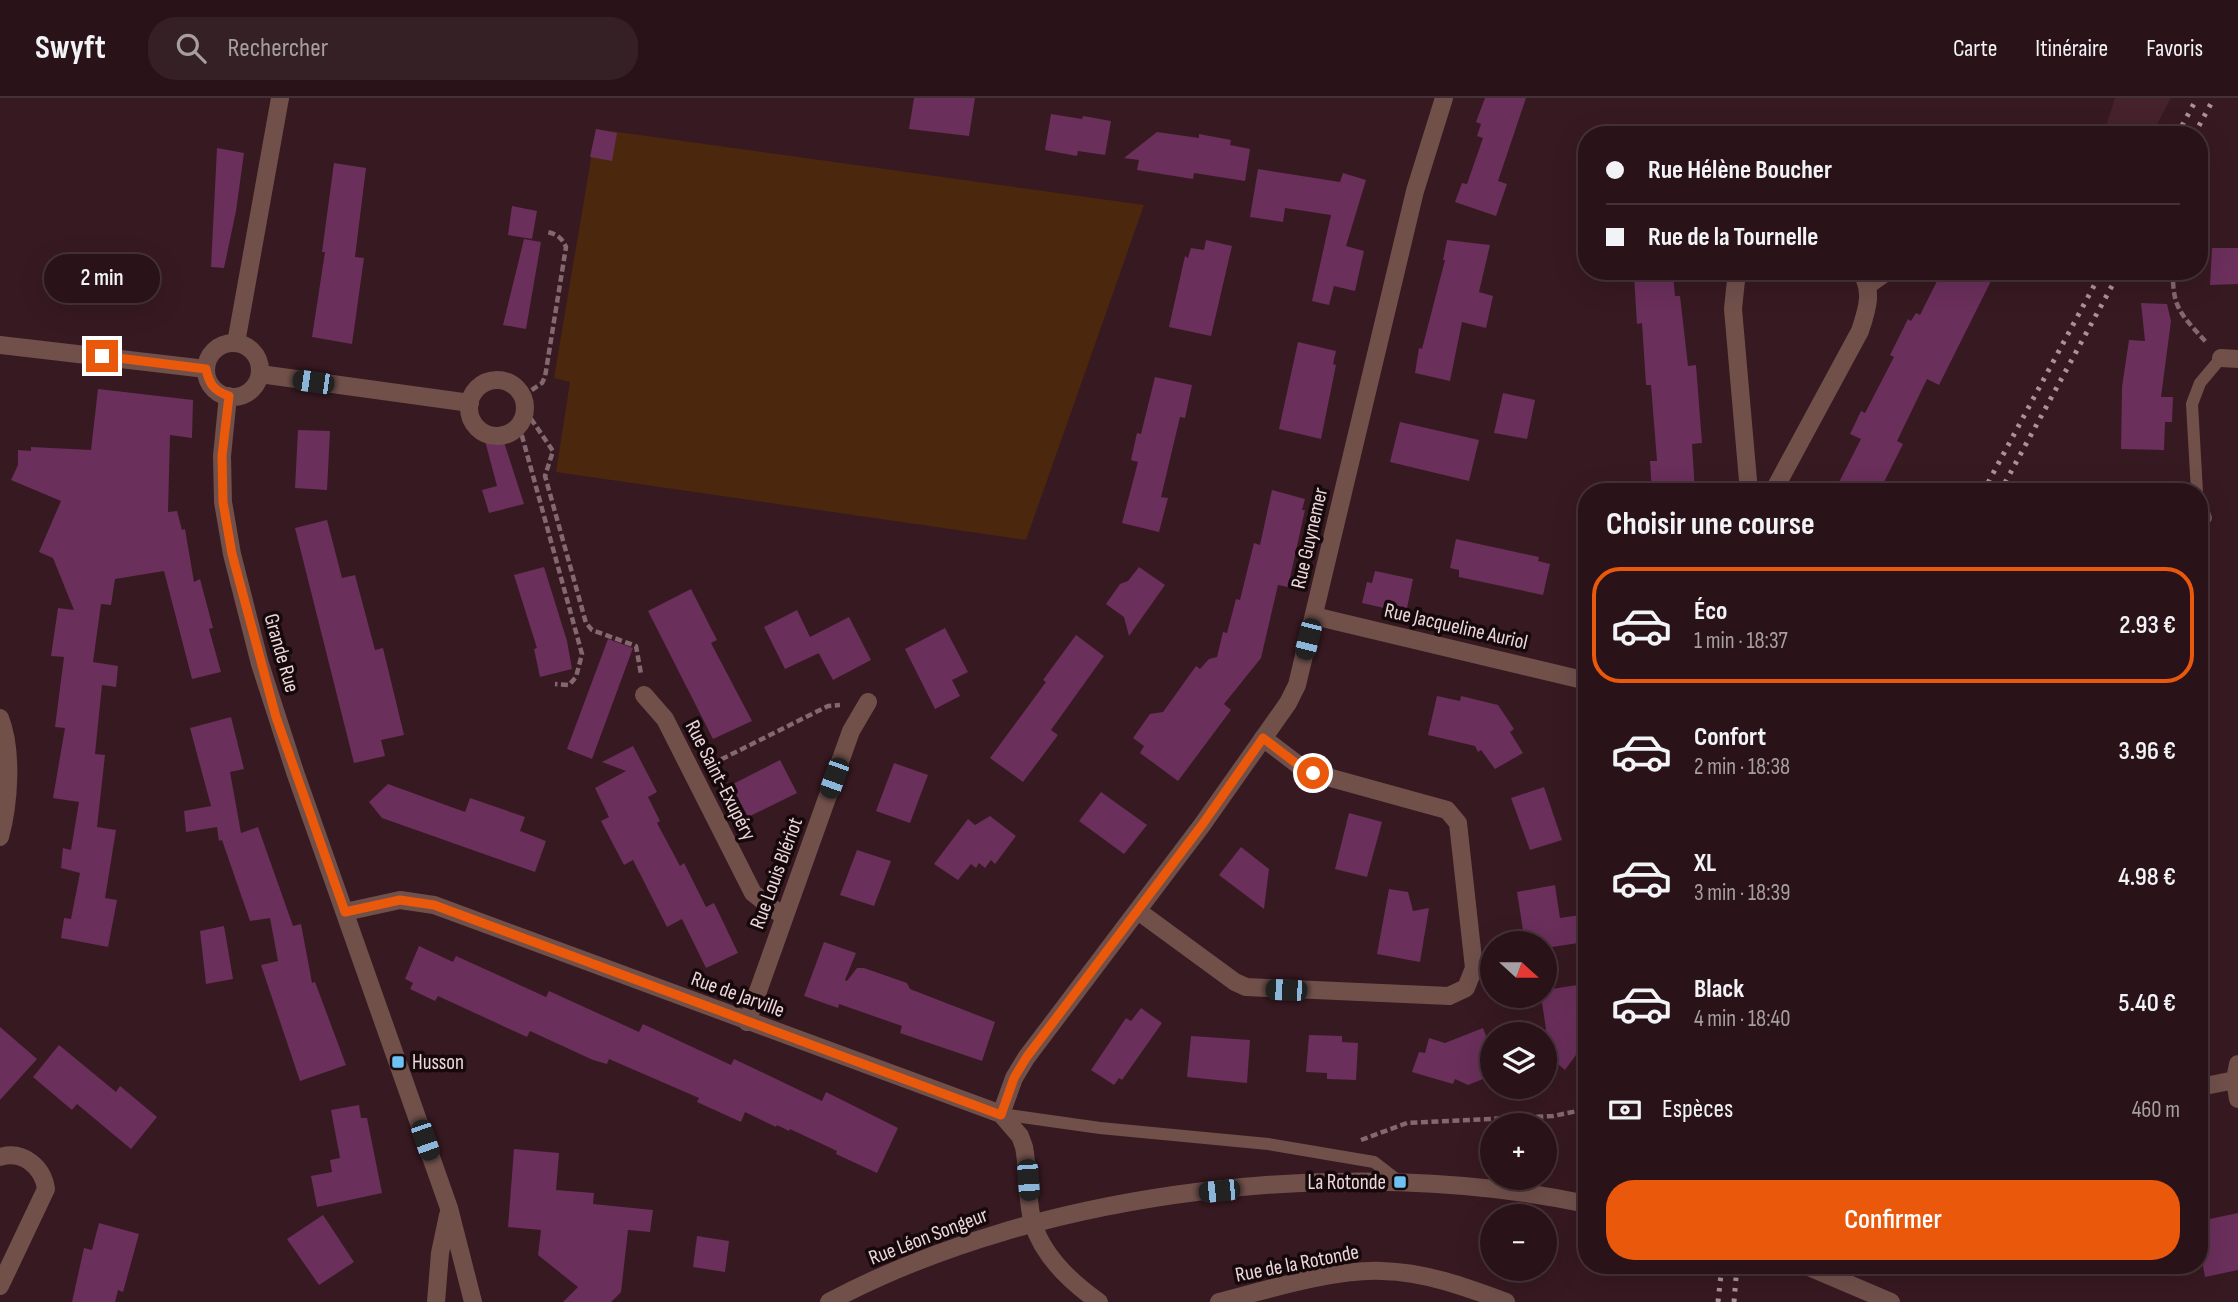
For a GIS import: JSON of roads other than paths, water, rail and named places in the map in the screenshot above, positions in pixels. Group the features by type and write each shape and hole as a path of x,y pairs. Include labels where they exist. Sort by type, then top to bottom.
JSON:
{"street":[{"path":"236,343 279,98"},
{"name":"Rue Guynemer","path":"1001,1115 1014,1078 1026,1058 1202,825 1288,703 1297,685 1415,191 1444,98"},
{"path":"1736,280 1733,309 1748,483"},
{"path":"1778,483 1860,331 1867,309 1869,288 1865,280"},
{"path":"236,343 247,346 254,352 259,362 260,374 255,386 248,392 229,396 218,392 209,382 206,369 209,357 218,347 236,343"},
{"path":"0,345 206,369"},
{"path":"260,374 470,403"},
{"path":"494,380 511,383 522,411 504,435 486,433 472,421 470,403 478,387 494,380"},
{"name":"Grande Rue","path":"229,396 222,456 223,502 232,554 276,717 449,1208 473,1302"},
{"name":"Rue Jacqueline Auriol","path":"1314,616 1578,679"},
{"name":"Rue Saint-Exupéry","path":"644,695 664,719 753,893 784,917"},
{"name":"Rue Louis Blériot","path":"747,1022 851,731 869,702"},
{"path":"0,718 7,757 7,786 6,815 0,837"},
{"path":"1138,911 1246,987 1449,996 1466,988 1474,968 1458,823 1454,817 1447,810 1313,773 1263,738"},
{"name":"Rue de Jarville","path":"345,912 400,900 434,905 1001,1115"},
{"path":"2208,1084 2236,1072 2238,1099"},
{"path":"1001,1115 1020,1136 1024,1147 1033,1225 1047,1252 1066,1276 1099,1302"},
{"path":"0,1157 18,1156 32,1164 44,1175 46,1189 0,1286"},
{"name":"Rue Léon Songeur","path":"829,1302 918,1262 991,1235 1101,1208 1185,1194 1322,1182 1400,1182 1526,1193 1578,1202"},
{"path":"436,1302 440,1253 449,1208"},
{"name":"Rue de la Rotonde","path":"1219,1302 1337,1274 1381,1270 1437,1279 1506,1302"},
{"path":"1825,1274 1891,1302"}],"lane":[{"path":"1869,288 1880,280"},
{"path":"2196,483 2192,404 2200,383 2230,359"},
{"path":"1001,1115 1100,1128 1268,1144 1341,1156 1374,1162 1400,1182"}],"railway":[{"path":"2182,126 2197,98"},
{"path":"2199,126 2214,98"},
{"path":"1988,483 2097,280"},
{"path":"2005,483 2115,280"},
{"path":"1718,1302 1721,1274"},
{"path":"1734,1302 1736,1274"}],"place":[{"name":"Husson","path":"398,1062"},
{"name":"La Rotonde","path":"1400,1182"}]}
